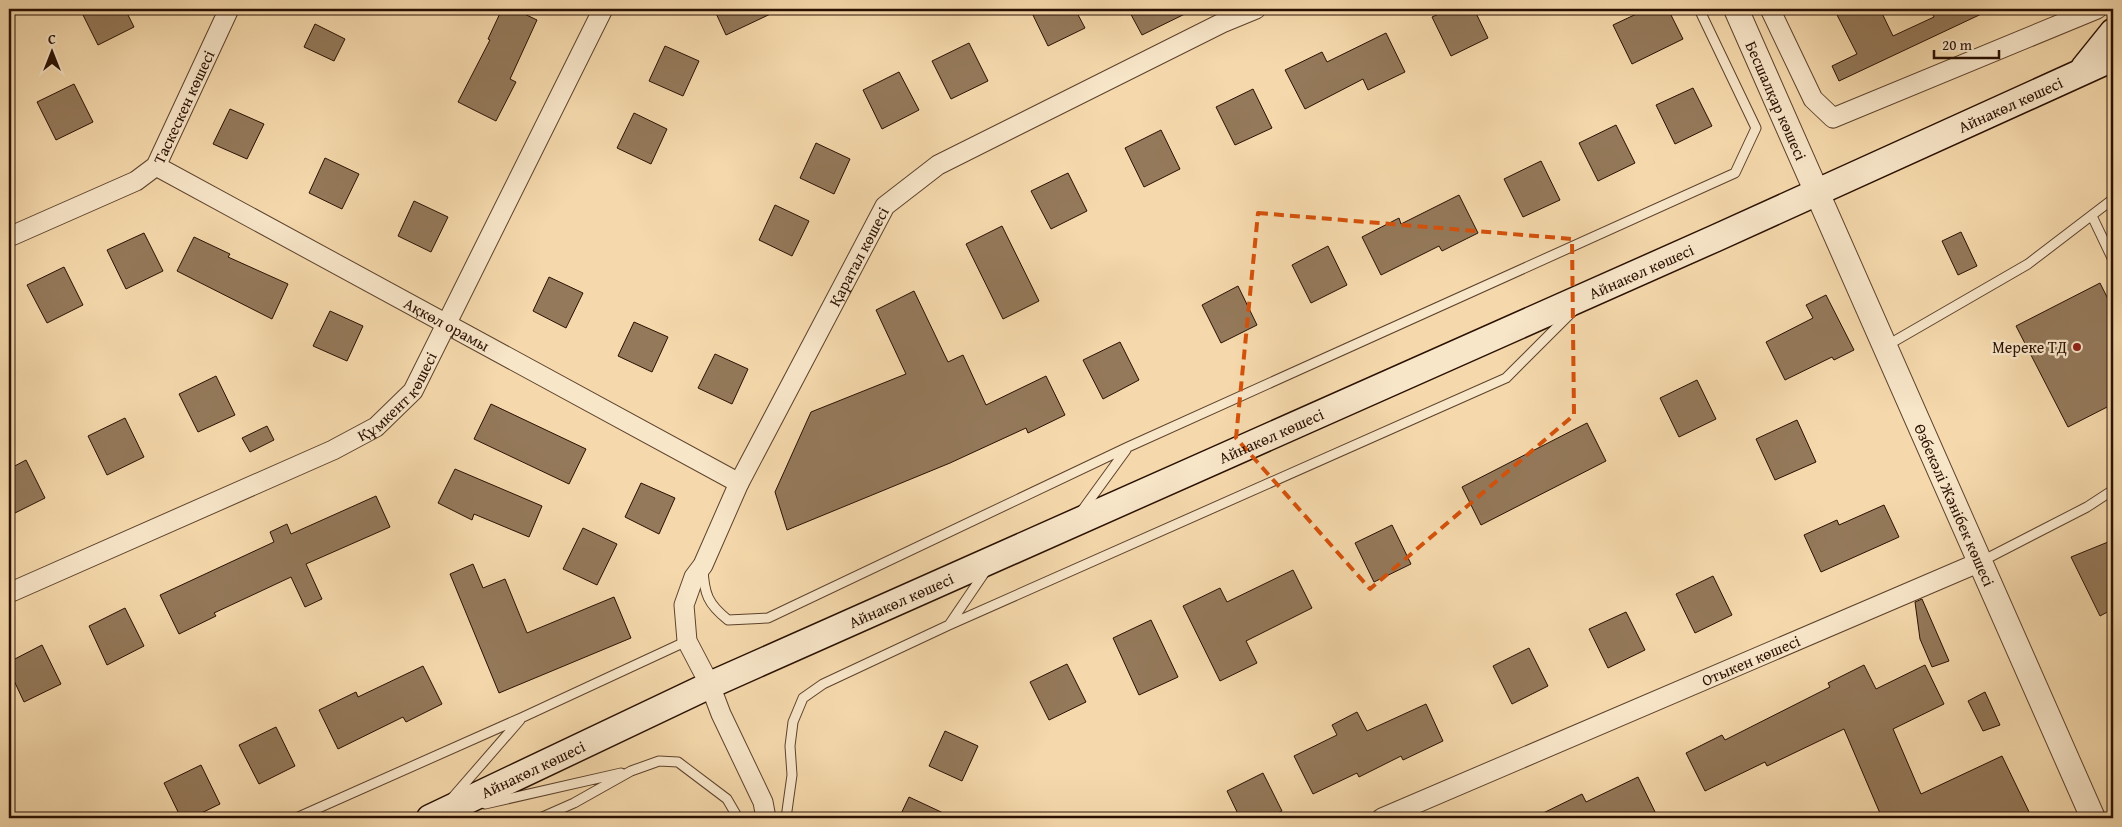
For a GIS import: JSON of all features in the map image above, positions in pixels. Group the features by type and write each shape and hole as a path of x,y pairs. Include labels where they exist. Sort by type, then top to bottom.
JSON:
{"main road":[{"path":"2080,73 2113,32"},
{"name":"Айнакөл көшесі","path":"435,816 710,685 2113,58"}],"street":[{"name":"Таскескен көшесі","path":"9,237 136,181 156,166 229,9"},
{"name":"Құмкент көшесі","path":"9,594 333,450 376,427 413,391 603,9"},
{"name":"Қаратал көшесі","path":"766,818 763,802 720,714 710,685 687,641 684,605 694,577 703,565 739,483 885,206 938,165 1222,22 1256,9"},
{"name":"Бесшалқар көшесі","path":"1736,9 1816,192"},
{"path":"1770,9 1813,99 1833,118 2097,9"},
{"name":"Ақкөл орамы","path":"156,166 448,323 739,483"},
{"name":"Өзбекәлі Жәнібек көшесі","path":"1816,192 2093,818"},
{"name":"Отыкен көшесі","path":"1382,818 1980,562"}],"lane":[{"path":"703,565 704,589 713,608 728,620 768,618 1128,447 1735,173 1756,128 1699,9"},
{"path":"1884,347 2028,264 2113,200"},
{"path":"2092,216 2113,260"},
{"path":"786,818 792,775 790,746 793,722 803,698 822,684 949,625 1506,378 1592,292"},
{"path":"1071,525 1128,447"},
{"name":"Отыкен көшесі","path":"1980,562 2087,506 2113,490"},
{"path":"949,625 993,560"},
{"path":"296,818 521,718 687,641"},
{"path":"435,816 521,718"},
{"path":"540,818 574,803 631,771 659,760 678,762 727,799 738,818"},
{"path":"435,816 631,771"}],"highlighted area":[{"path":"1258,213 1572,239 1574,415 1370,589 1236,438"}],"building":[{"path":"80,9 125,9 134,27 98,45"},
{"path":"502,9 514,9 537,20 510,79 516,82 496,121 458,102 490,40 488,39"},
{"path":"714,9 781,9 726,35"},
{"path":"1030,9 1075,9 1085,28 1048,46"},
{"path":"1128,9 1195,9 1142,35"},
{"path":"1450,9 1474,9 1488,38 1451,56 1432,17"},
{"path":"1647,9 1668,9 1683,39 1632,64 1613,25"},
{"path":"1834,9 1880,9 1893,36 1934,17 1930,9 1992,9 1839,81 1832,66 1857,54"},
{"path":"315,24 345,39 334,61 304,47"},
{"path":"1386,33 1405,72 1368,90 1363,79 1305,109 1285,70 1322,52 1327,62"},
{"path":"969,43 988,81 951,99 932,61"},
{"path":"665,46 699,61 683,96 649,81"},
{"path":"899,72 919,110 882,129 863,90"},
{"path":"74,84 93,122 56,140 37,102"},
{"path":"1693,88 1712,126 1675,144 1656,105"},
{"path":"1253,89 1272,128 1235,145 1216,107"},
{"path":"230,109 264,124 247,159 213,144"},
{"path":"634,113 667,129 651,164 617,148"},
{"path":"1616,125 1635,163 1598,181 1579,143"},
{"path":"1161,130 1180,169 1144,187 1125,148"},
{"path":"816,143 850,159 834,194 800,178"},
{"path":"325,158 359,174 342,209 309,193"},
{"path":"1541,161 1560,200 1523,217 1504,179"},
{"path":"1068,173 1087,211 1051,229 1031,191"},
{"path":"1459,195 1478,233 1442,251 1439,246 1381,275 1362,237 1399,218 1401,224"},
{"path":"414,201 448,217 431,252 398,236"},
{"path":"775,205 809,221 792,256 759,240"},
{"path":"1002,226 1039,301 1003,319 966,244"},
{"path":"1961,232 1977,266 1958,275 1942,241"},
{"path":"144,233 163,271 126,289 107,250"},
{"path":"194,237 230,254 228,257 288,284 272,319 177,271"},
{"path":"1328,246 1347,285 1311,303 1292,265"},
{"path":"64,267 83,305 47,323 27,285"},
{"path":"549,277 583,293 566,328 533,311"},
{"path":"2100,283 2113,309 2113,404 2068,427 2016,326"},
{"path":"1238,286 1257,325 1221,343 1202,305"},
{"path":"914,291 948,362 963,355 986,405 1046,376 1065,415 1028,433 1026,428 950,463 787,530 775,492 811,412 906,374 876,310"},
{"path":"1826,295 1854,350 1834,360 1832,357 1785,380 1766,342 1813,318 1806,305"},
{"path":"330,311 363,326 347,361 313,346"},
{"path":"634,322 668,337 652,372 618,356"},
{"path":"1120,342 1139,380 1103,399 1083,360"},
{"path":"715,354 748,369 732,404 698,388"},
{"path":"216,376 235,415 198,432 179,394"},
{"path":"1697,380 1716,419 1679,437 1660,398"},
{"path":"491,404 586,449 569,484 474,439"},
{"path":"125,418 144,457 107,475 88,436"},
{"path":"1797,420 1816,462 1775,480 1756,439"},
{"path":"1587,423 1606,461 1481,525 1462,487"},
{"path":"267,426 274,440 250,452 242,438"},
{"path":"26,460 45,498 9,516 9,469"},
{"path":"455,469 542,506 529,537 474,514 472,520 438,503"},
{"path":"641,483 675,498 659,534 625,517"},
{"path":"376,496 390,527 306,564 322,599 305,607 291,577 214,613 216,616 179,634 160,595 274,542 270,532 287,524 291,534"},
{"path":"1884,505 1899,537 1821,572 1804,535 1837,520 1839,525"},
{"path":"1392,525 1411,564 1374,582 1355,543"},
{"path":"583,528 617,544 597,585 563,569"},
{"path":"2113,540 2113,609 2100,616 2071,557"},
{"path":"473,564 483,588 505,579 527,633 614,597 631,638 499,693 450,574"},
{"path":"1293,570 1312,608 1246,641 1257,663 1220,681 1183,606 1220,588 1227,602"},
{"path":"1713,576 1732,615 1695,633 1676,594"},
{"path":"1922,599 1949,661 1932,667 1920,639 1915,602"},
{"path":"125,608 144,646 107,665 89,626"},
{"path":"1626,612 1645,650 1608,668 1589,629"},
{"path":"1151,620 1178,677 1139,695 1113,638"},
{"path":"42,645 61,684 24,702 9,670 9,662"},
{"path":"1529,648 1548,686 1512,704 1493,666"},
{"path":"1067,664 1086,702 1049,720 1030,682"},
{"path":"1864,665 1876,689 1925,665 1944,704 1893,729 1921,794 2002,756 2032,818 1882,818 1844,729 1767,766 1765,762 1705,791 1686,753 1722,735 1725,740 1830,687 1828,683"},
{"path":"423,666 442,704 406,722 403,717 338,749 319,710 356,692 358,697"},
{"path":"1985,692 2000,725 1983,731 1968,701"},
{"path":"1426,704 1443,741 1403,760 1401,756 1359,777 1357,773 1313,794 1294,756 1337,735 1332,725 1357,712 1367,731"},
{"path":"276,727 295,766 259,784 239,745"},
{"path":"945,731 978,746 962,781 929,766"},
{"path":"201,765 220,804 191,818 181,818 164,783"},
{"path":"1263,773 1282,811 1268,818 1240,818 1227,791"},
{"path":"1638,777 1658,818 1533,818 1582,794 1586,802"},
{"path":"909,797 954,818 899,818"}],"place":[{"name":"Мереке ТД","path":"2077,347"}]}
